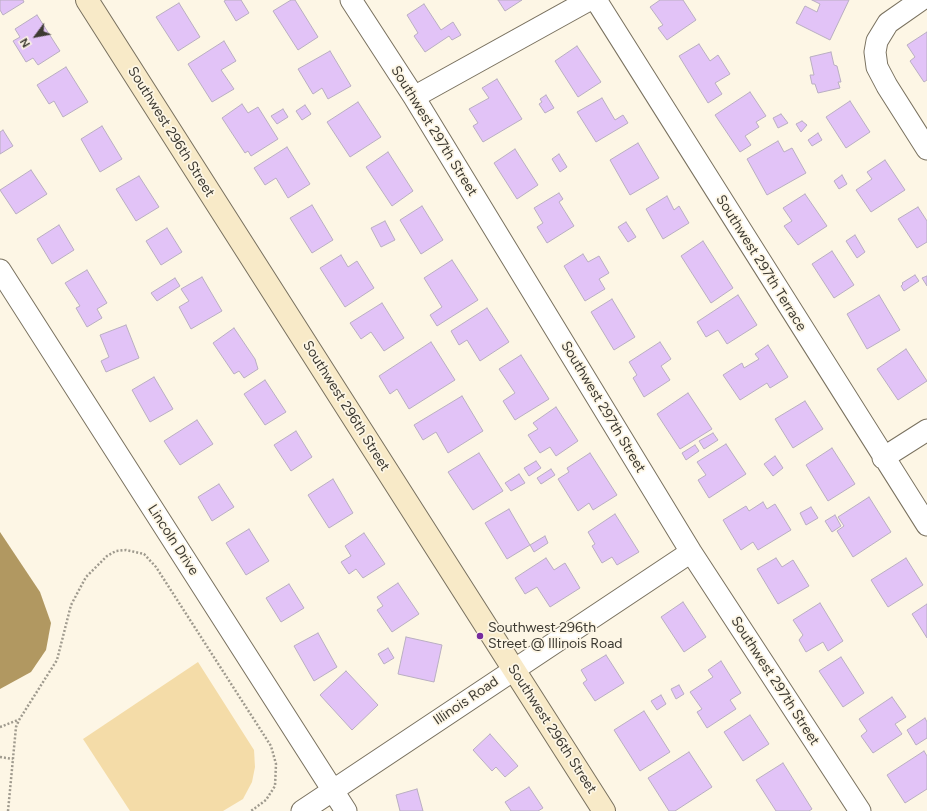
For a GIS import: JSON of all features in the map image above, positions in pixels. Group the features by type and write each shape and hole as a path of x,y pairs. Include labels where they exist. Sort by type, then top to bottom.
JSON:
{"street":[{"name":"Southwest 296th Street","path":"87,0 604,811"},
{"name":"Southwest 297th Street","path":"351,0 414,97 691,552 860,811"},
{"path":"414,97 589,0"},
{"name":"Southwest 297th Terrace","path":"596,0 883,458 927,525"},
{"path":"920,0 888,23 877,41 875,52 877,67 887,86 927,149"},
{"name":"Lincoln Drive","path":"0,270 346,811"},
{"path":"883,458 927,430"},
{"name":"Illinois Road","path":"302,811 513,669 691,552"}],"path":[{"path":"8,811 16,727 19,720 57,660 71,605 86,577 107,556 116,551 126,550 144,554 156,567 271,746 276,764 275,786 266,800 251,811"},
{"path":"0,727 19,720"},
{"path":"0,757 13,759"}],"shaded area":[{"path":"0,532 40,592 51,623 46,650 31,672 0,689"},
{"path":"198,662 254,750 255,767 252,782 243,799 223,811 130,811 83,739"}],"building":[{"path":"0,0 23,0 24,2 3,15 0,10"},
{"path":"241,0 249,13 236,21 224,1"},
{"path":"291,0 295,0 318,37 298,50 273,11"},
{"path":"498,0 522,0 505,11"},
{"path":"660,0 683,0 696,20 667,40 658,28 663,25 650,7"},
{"path":"812,0 849,0 830,40 796,23 805,6 817,12 820,4"},
{"path":"179,3 200,37 178,51 156,17"},
{"path":"424,4 441,30 453,22 461,35 452,40 449,36 425,52 414,36 418,33 407,15"},
{"path":"37,15 60,51 38,65 33,58 26,62 13,41 20,37 15,29"},
{"path":"927,32 927,80 924,82 910,61 915,57 907,45"},
{"path":"224,41 236,61 221,70 234,89 212,102 188,64"},
{"path":"699,44 710,61 718,55 730,74 715,83 722,94 708,103 679,56"},
{"path":"577,46 601,82 578,97 555,61"},
{"path":"330,51 351,86 328,99 322,88 313,94 298,69"},
{"path":"831,52 834,65 837,66 841,82 838,82 840,88 818,93 815,84 812,84 810,75 814,75 810,57"},
{"path":"66,67 88,102 63,117 54,101 49,104 37,85"},
{"path":"497,79 522,119 483,142 473,126 478,123 469,109 489,98 482,88"},
{"path":"750,92 766,116 756,122 759,127 745,136 751,145 740,152 715,115"},
{"path":"546,95 554,108 545,113 539,104 542,102 540,99"},
{"path":"602,98 615,120 623,115 628,123 596,142 577,112"},
{"path":"850,101 870,132 846,148 826,117"},
{"path":"358,102 381,137 350,157 327,122"},
{"path":"242,104 248,113 258,107 278,139 251,156 248,151 245,153 222,118"},
{"path":"305,105 311,114 302,120 296,111"},
{"path":"283,109 288,117 277,124 271,116"},
{"path":"781,114 788,123 778,128 773,118"},
{"path":"802,121 807,125 801,132 796,124"},
{"path":"102,126 122,159 100,172 81,139"},
{"path":"3,130 13,146 0,154 0,132"},
{"path":"818,133 822,140 812,146 808,140"},
{"path":"778,141 784,152 792,148 806,173 767,195 747,159"},
{"path":"638,143 659,178 630,195 610,160"},
{"path":"287,147 310,184 288,198 276,178 265,185 254,168"},
{"path":"515,149 538,185 517,199 494,163"},
{"path":"388,152 413,191 392,206 366,167"},
{"path":"559,154 567,167 560,172 552,159"},
{"path":"885,160 905,190 871,212 856,190 872,179 867,172"},
{"path":"31,170 47,194 16,214 0,190"},
{"path":"842,175 847,184 839,189 834,181"},
{"path":"139,176 159,207 136,221 116,189"},
{"path":"559,193 563,199 559,202 574,226 547,243 537,227 543,223 534,208"},
{"path":"805,194 827,226 798,245 784,226 792,221 783,208"},
{"path":"667,196 674,210 679,206 689,223 663,239 646,209"},
{"path":"312,205 333,240 312,253 290,218"},
{"path":"422,206 443,240 421,254 400,220"},
{"path":"918,207 927,221 927,242 917,248 898,219"},
{"path":"385,221 395,240 381,247 371,228"},
{"path":"626,222 636,237 628,242 618,227"},
{"path":"59,225 74,250 52,264 37,239"},
{"path":"167,228 182,252 161,265 146,241"},
{"path":"855,235 865,252 857,258 846,241"},
{"path":"703,241 733,288 711,303 681,256"},
{"path":"832,251 854,285 834,298 812,264"},
{"path":"583,254 588,262 599,256 609,273 599,279 605,289 585,301 564,266"},
{"path":"341,255 348,267 357,261 374,288 345,307 320,268"},
{"path":"452,260 478,300 437,326 430,315 442,307 424,278"},
{"path":"87,270 107,303 97,309 102,318 87,327 76,308 80,306 65,283"},
{"path":"915,275 919,281 904,291 901,286 903,284 902,283"},
{"path":"927,276 927,286 922,278"},
{"path":"202,277 222,311 191,329 179,307 189,301 181,289"},
{"path":"175,278 180,286 157,301 151,293"},
{"path":"738,295 757,325 727,344 718,330 706,337 697,322"},
{"path":"879,295 900,330 867,349 847,314"},
{"path":"612,299 635,337 614,350 591,312"},
{"path":"382,303 404,338 384,351 371,332 361,339 350,323"},
{"path":"487,308 509,342 480,361 467,340 459,345 451,331"},
{"path":"126,325 139,358 106,372 101,361 109,357 100,335"},
{"path":"234,328 255,359 258,369 244,378 239,371 234,374 213,343"},
{"path":"431,342 455,380 409,409 397,389 390,394 379,376"},
{"path":"660,342 671,359 661,366 670,380 644,397 633,378 637,375 629,362"},
{"path":"768,345 788,377 770,388 767,383 740,400 723,375 742,363 744,368 759,359 755,354"},
{"path":"906,349 927,381 898,400 877,369"},
{"path":"521,355 549,399 515,420 503,401 515,393 499,369"},
{"path":"154,377 173,409 150,422 132,390"},
{"path":"265,380 286,412 265,425 244,394"},
{"path":"688,393 712,429 680,449 657,414"},
{"path":"462,396 483,431 448,453 436,432 423,440 414,425"},
{"path":"805,401 823,429 793,448 775,419"},
{"path":"556,407 578,441 556,456 550,447 540,453 528,435 538,429 533,423"},
{"path":"197,420 213,444 180,465 164,441"},
{"path":"296,431 312,457 291,471 274,445"},
{"path":"713,433 718,440 704,449 699,441"},
{"path":"726,444 746,474 709,498 698,480 706,475 697,462"},
{"path":"695,445 699,451 686,460 682,453"},
{"path":"832,448 855,484 828,501 806,465"},
{"path":"479,453 503,491 473,510 448,472"},
{"path":"590,453 617,495 593,510 589,503 578,511 558,479 569,472 567,468"},
{"path":"775,456 783,468 773,476 764,464"},
{"path":"536,461 541,468 529,476 524,468"},
{"path":"551,469 555,475 541,484 537,478"},
{"path":"519,474 525,483 511,491 505,483"},
{"path":"333,479 353,513 329,528 308,495"},
{"path":"219,484 234,507 212,521 198,497"},
{"path":"869,497 891,532 853,557 837,531 844,526 838,517"},
{"path":"763,502 767,509 775,504 791,530 758,550 753,542 741,550 723,520 746,506 749,511"},
{"path":"811,507 818,518 806,525 800,513"},
{"path":"509,509 530,545 507,559 485,523"},
{"path":"615,514 639,552 617,565 612,557 602,563 592,546 595,544 588,532"},
{"path":"835,515 841,526 832,532 825,521"},
{"path":"249,529 269,561 246,575 226,543"},
{"path":"364,533 385,564 363,578 356,569 349,574 341,562 351,556 345,546"},
{"path":"545,536 548,543 534,552 530,545"},
{"path":"546,558 554,570 565,563 580,588 550,607 537,587 525,594 515,578"},
{"path":"776,558 782,567 793,560 809,586 778,604 757,569"},
{"path":"906,558 923,585 888,607 871,580"},
{"path":"398,583 419,614 392,632 377,610 383,606 377,597"},
{"path":"289,584 304,608 281,622 266,598"},
{"path":"683,602 706,637 684,652 661,617"},
{"path":"820,603 843,641 828,651 823,642 806,652 799,640 803,635 793,620"},
{"path":"927,604 927,638 912,614"},
{"path":"318,633 337,667 314,681 294,646"},
{"path":"406,637 442,645 434,682 398,674"},
{"path":"388,648 394,658 384,664 378,654"},
{"path":"606,655 624,683 595,701 583,683 587,680 581,670"},
{"path":"841,657 864,693 843,707 819,671"},
{"path":"721,661 741,693 730,700 736,709 707,728 697,712 702,709 690,692 713,677 708,670"},
{"path":"346,671 378,705 352,730 320,695"},
{"path":"679,685 684,694 676,699 671,689"},
{"path":"661,695 666,704 657,710 651,701"},
{"path":"892,697 906,717 895,724 902,734 873,753 861,736 867,731 859,719"},
{"path":"644,711 670,752 640,771 614,730"},
{"path":"750,715 769,744 743,761 724,732"},
{"path":"925,718 927,722 927,738 916,745 907,730"},
{"path":"490,734 518,766 505,777 496,767 492,771 473,750"},
{"path":"924,751 927,756 927,789 905,803 887,775"},
{"path":"689,752 712,787 675,811 669,811 648,778"},
{"path":"783,763 812,809 809,811 776,811 756,780"},
{"path":"529,787 543,808 538,811 511,811 505,802"},
{"path":"417,789 423,811 400,811 396,795"}],"place":[{"name":"Southwest 296th Street @ Illinois Road","path":"480,636"}]}
